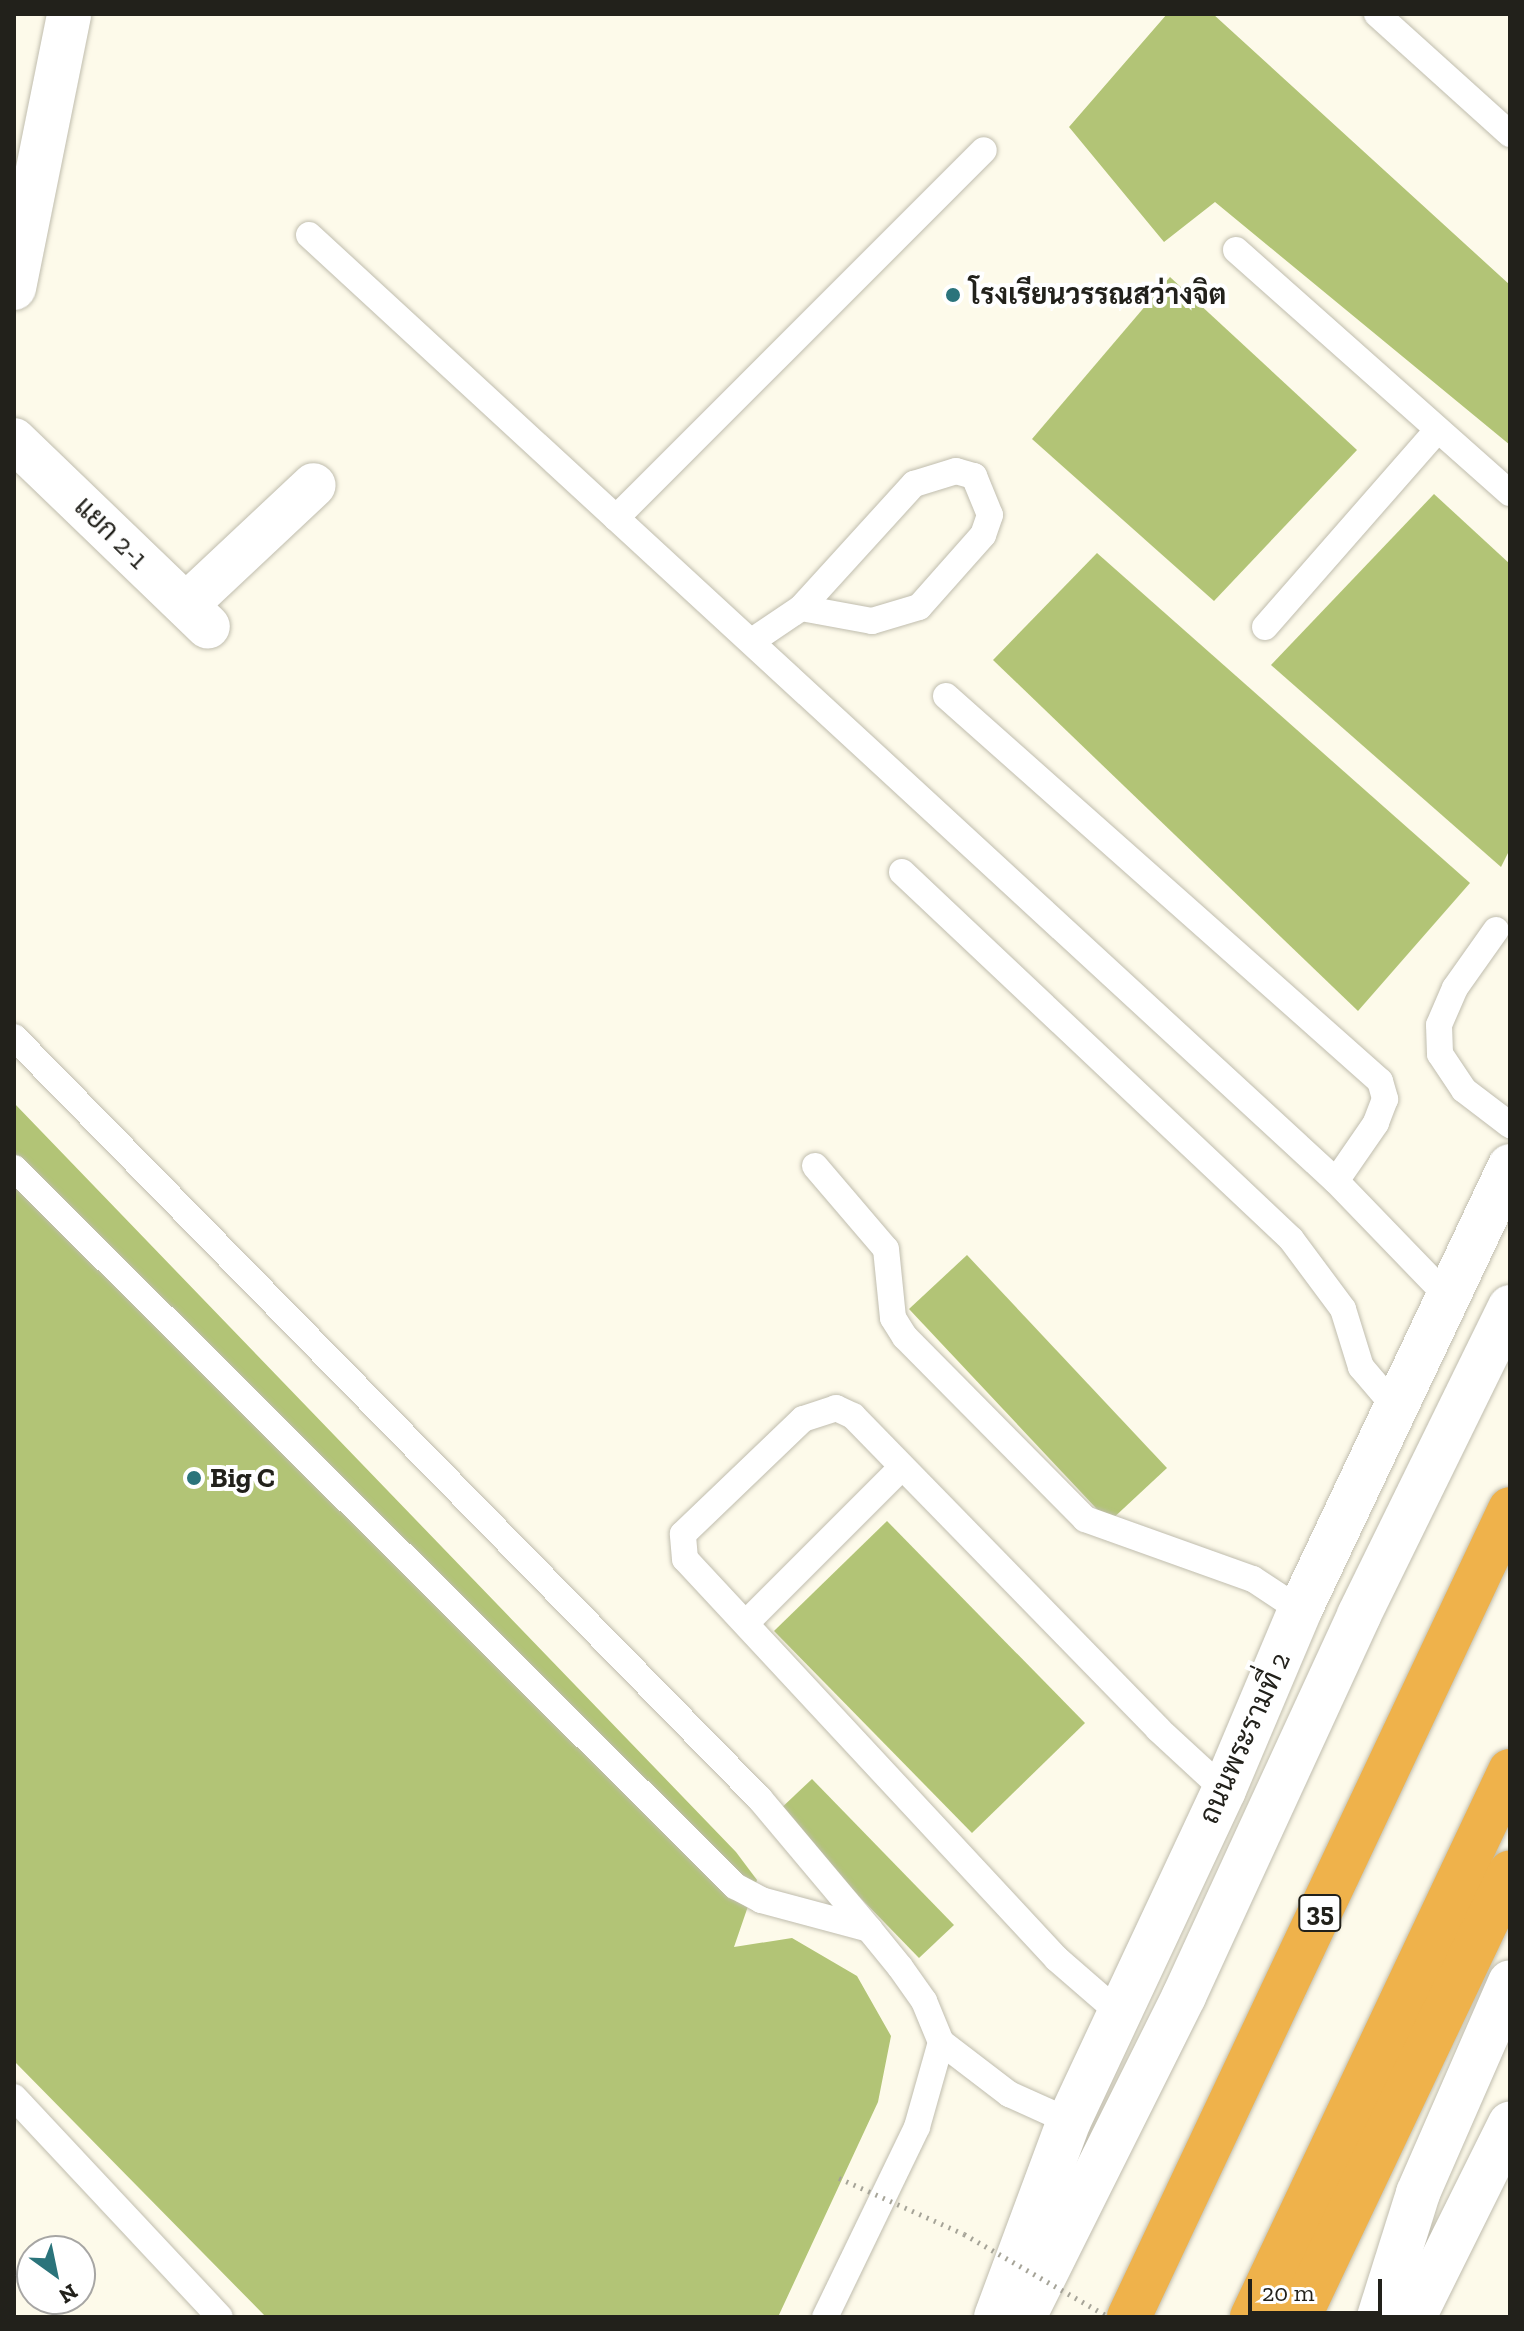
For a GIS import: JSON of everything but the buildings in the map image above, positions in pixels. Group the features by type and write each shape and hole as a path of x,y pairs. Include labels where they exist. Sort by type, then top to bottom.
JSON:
{"highway":[{"name":"35","path":"1129,2317 1510,1509"},
{"path":"1150,2317 1510,1557"},
{"path":"1252,2317 1510,1771"},
{"path":"1299,2317 1510,1872"}],"main road":[{"path":"14,288 69,14"},
{"name":"แยก 2-1","path":"14,440 197,616 314,485"},
{"name":"ถนนพระรามที่ 2","path":"996,2317 1069,2121 1224,1790 1300,1610 1395,1407 1450,1299 1510,1166"},
{"path":"1024,2317 1184,1996 1359,1615 1510,1307"},
{"path":"1379,2317 1418,2193 1510,1982"},
{"path":"1414,2317 1510,2124"}],"lane":[{"path":"1377,14 1510,134"},
{"path":"616,518 984,150"},
{"path":"309,235 1336,1181 1450,1299"},
{"path":"1236,250 1436,432 1510,493"},
{"path":"1265,627 1436,432"},
{"path":"752,641 801,608 914,484 956,471 974,476 990,515 983,535 919,607 872,621 801,608"},
{"path":"946,696 1380,1081 1385,1099 1376,1123 1336,1181"},
{"path":"902,872 1291,1239 1343,1309 1361,1367 1395,1407"},
{"path":"1496,930 1449,1001 1439,1025 1440,1054 1464,1090 1510,1125"},
{"path":"14,1037 760,1799 869,1929 924,2001 941,2042 1009,2094 1069,2121"},
{"path":"815,1166 886,1249 893,1318 905,1337 1085,1519 1253,1579 1300,1610"},
{"path":"14,1168 735,1886 761,1900 869,1929"},
{"path":"1118,2012 1057,1959 747,1622 685,1559 681,1545 692,1522 803,1419 824,1409 853,1416 1224,1790"},
{"path":"747,1622 902,1467"},
{"path":"825,2317 917,2127 941,2042"},
{"path":"14,2097 220,2317"}],"path":[{"path":"839,2178 964,2234 1109,2317"}],"place":[{"name":"โรงเรียนวรรณสว่างจิต","path":"953,295"},
{"name":"Big C","path":"194,1478"}]}
